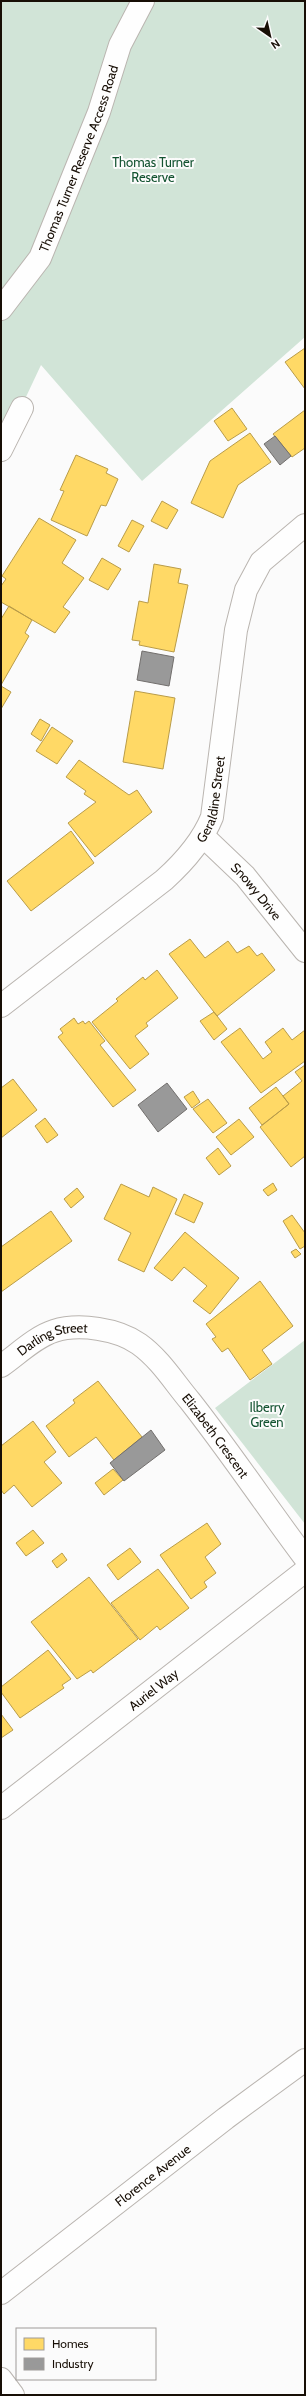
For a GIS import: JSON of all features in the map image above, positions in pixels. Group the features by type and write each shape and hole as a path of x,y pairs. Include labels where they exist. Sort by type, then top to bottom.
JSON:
{"street":[{"name":"Thomas Turner Reserve Access Road","path":"1,309 40,258 99,112 120,44 143,1"},
{"path":"1,450 22,408"},
{"name":"Geraldine Street","path":"1,1006 164,880 176,869 203,836 212,817 236,630 246,590 261,562 305,525"},
{"name":"Snowy Drive","path":"203,836 245,876 305,951"},
{"name":"Darling Street","path":"1,1366 37,1341 55,1331 89,1329 110,1332"},
{"name":"Elizabeth Crescent","path":"110,1332 139,1344 168,1374 305,1558"},
{"name":"Auriel Way","path":"1,1808 305,1571"},
{"name":"Florence Avenue","path":"1,2293 226,2118 305,2060"},
{"path":"1,2379 13,2395"}],"green space":[{"name":"Thomas Turner Reserve","path":"1,1 305,1 305,337 142,481 41,365 1,450"},
{"name":"Ilberry Green","path":"305,1340 305,1524 215,1408"}],"building: Homes":[{"path":"305,348 305,389 285,362"},
{"path":"232,408 247,429 228,441 214,421"},
{"path":"305,410 305,448 292,457 273,434"},
{"path":"250,433 271,462 238,485 223,518 191,503 210,461"},
{"path":"76,455 108,469 106,473 118,479 106,506 101,505 87,536 51,520 64,491 60,490"},
{"path":"162,501 178,510 167,529 151,521"},
{"path":"39,518 76,540 62,563 84,578 63,607 70,612 55,633 1,602 1,586 6,579 2,576"},
{"path":"132,520 144,526 129,552 118,546"},
{"path":"102,558 121,569 108,590 89,580"},
{"path":"154,564 181,569 178,583 188,585 174,652 139,645 140,641 132,640 139,601 148,603"},
{"path":"9,606 32,620 25,633 29,636 1,685 1,619"},
{"path":"1,686 11,692 1,709"},
{"path":"135,691 175,698 163,769 123,762"},
{"path":"40,719 50,725 41,741 31,734"},
{"path":"52,727 73,741 57,764 36,751"},
{"path":"79,760 129,795 137,790 152,812 95,857 68,823 96,802 84,794 86,791 66,777"},
{"path":"71,831 94,863 31,911 7,881"},
{"path":"190,939 205,958 228,941 237,953 249,946 257,956 262,953 275,970 217,1016 169,954"},
{"path":"157,970 178,998 146,1023 148,1026 135,1036 149,1054 130,1069 92,1022 118,1001 116,999 143,977 145,980"},
{"path":"214,1012 227,1029 214,1040 200,1021"},
{"path":"74,1018 78,1024 83,1021 85,1024 89,1021 105,1041 100,1045 136,1090 113,1107 58,1037 63,1033 60,1029"},
{"path":"240,1028 263,1059 272,1052 265,1042 283,1028 292,1040 305,1030 305,1061 261,1093 221,1042"},
{"path":"305,1065 305,1156 291,1167 260,1127 289,1104 283,1096 302,1081 295,1072"},
{"path":"13,1079 37,1110 1,1138 1,1088"},
{"path":"276,1087 289,1104 262,1125 249,1108"},
{"path":"193,1091 200,1102 192,1108 184,1097"},
{"path":"208,1099 227,1123 213,1133 193,1109"},
{"path":"45,1118 58,1135 47,1143 35,1126"},
{"path":"239,1119 254,1137 231,1155 216,1137"},
{"path":"218,1148 231,1166 219,1175 206,1158"},
{"path":"273,1183 277,1190 268,1196 263,1190"},
{"path":"121,1184 149,1197 153,1187 177,1199 144,1272 118,1260 131,1233 104,1219"},
{"path":"77,1188 84,1197 71,1208 64,1199"},
{"path":"184,1194 203,1203 194,1223 175,1214"},
{"path":"51,1211 72,1241 1,1292 1,1247"},
{"path":"292,1215 305,1233 305,1246 300,1249 283,1221"},
{"path":"185,1232 239,1278 210,1314 193,1301 207,1286 184,1267 172,1281 154,1268"},
{"path":"296,1249 301,1254 295,1258 291,1252"},
{"path":"260,1281 293,1326 262,1350 272,1364 250,1380 228,1348 222,1352 212,1339 216,1337 206,1324"},
{"path":"98,1381 142,1437 114,1460 96,1437 69,1457 46,1426 75,1403 73,1400"},
{"path":"33,1421 56,1452 44,1462 62,1483 32,1507 14,1485 4,1494 1,1490 1,1446"},
{"path":"113,1469 123,1480 104,1495 95,1483"},
{"path":"207,1523 221,1544 205,1557 216,1573 204,1582 207,1587 191,1599 160,1555"},
{"path":"33,1530 44,1543 26,1556 16,1543"},
{"path":"130,1548 141,1562 118,1580 107,1565"},
{"path":"62,1553 67,1560 57,1568 52,1561"},
{"path":"158,1569 189,1608 160,1630 157,1626 140,1640 111,1603"},
{"path":"89,1577 138,1639 93,1673 91,1670 77,1679 31,1622"},
{"path":"48,1650 71,1679 62,1685 64,1688 20,1718 1,1692 1,1687"},
{"path":"1,1714 13,1730 1,1738"}],"building: Industry":[{"path":"275,436 291,456 280,465 264,444"},
{"path":"142,651 174,657 169,686 137,680"},
{"path":"167,1083 187,1109 158,1132 138,1105"},
{"path":"151,1430 165,1450 124,1481 110,1463"}]}
